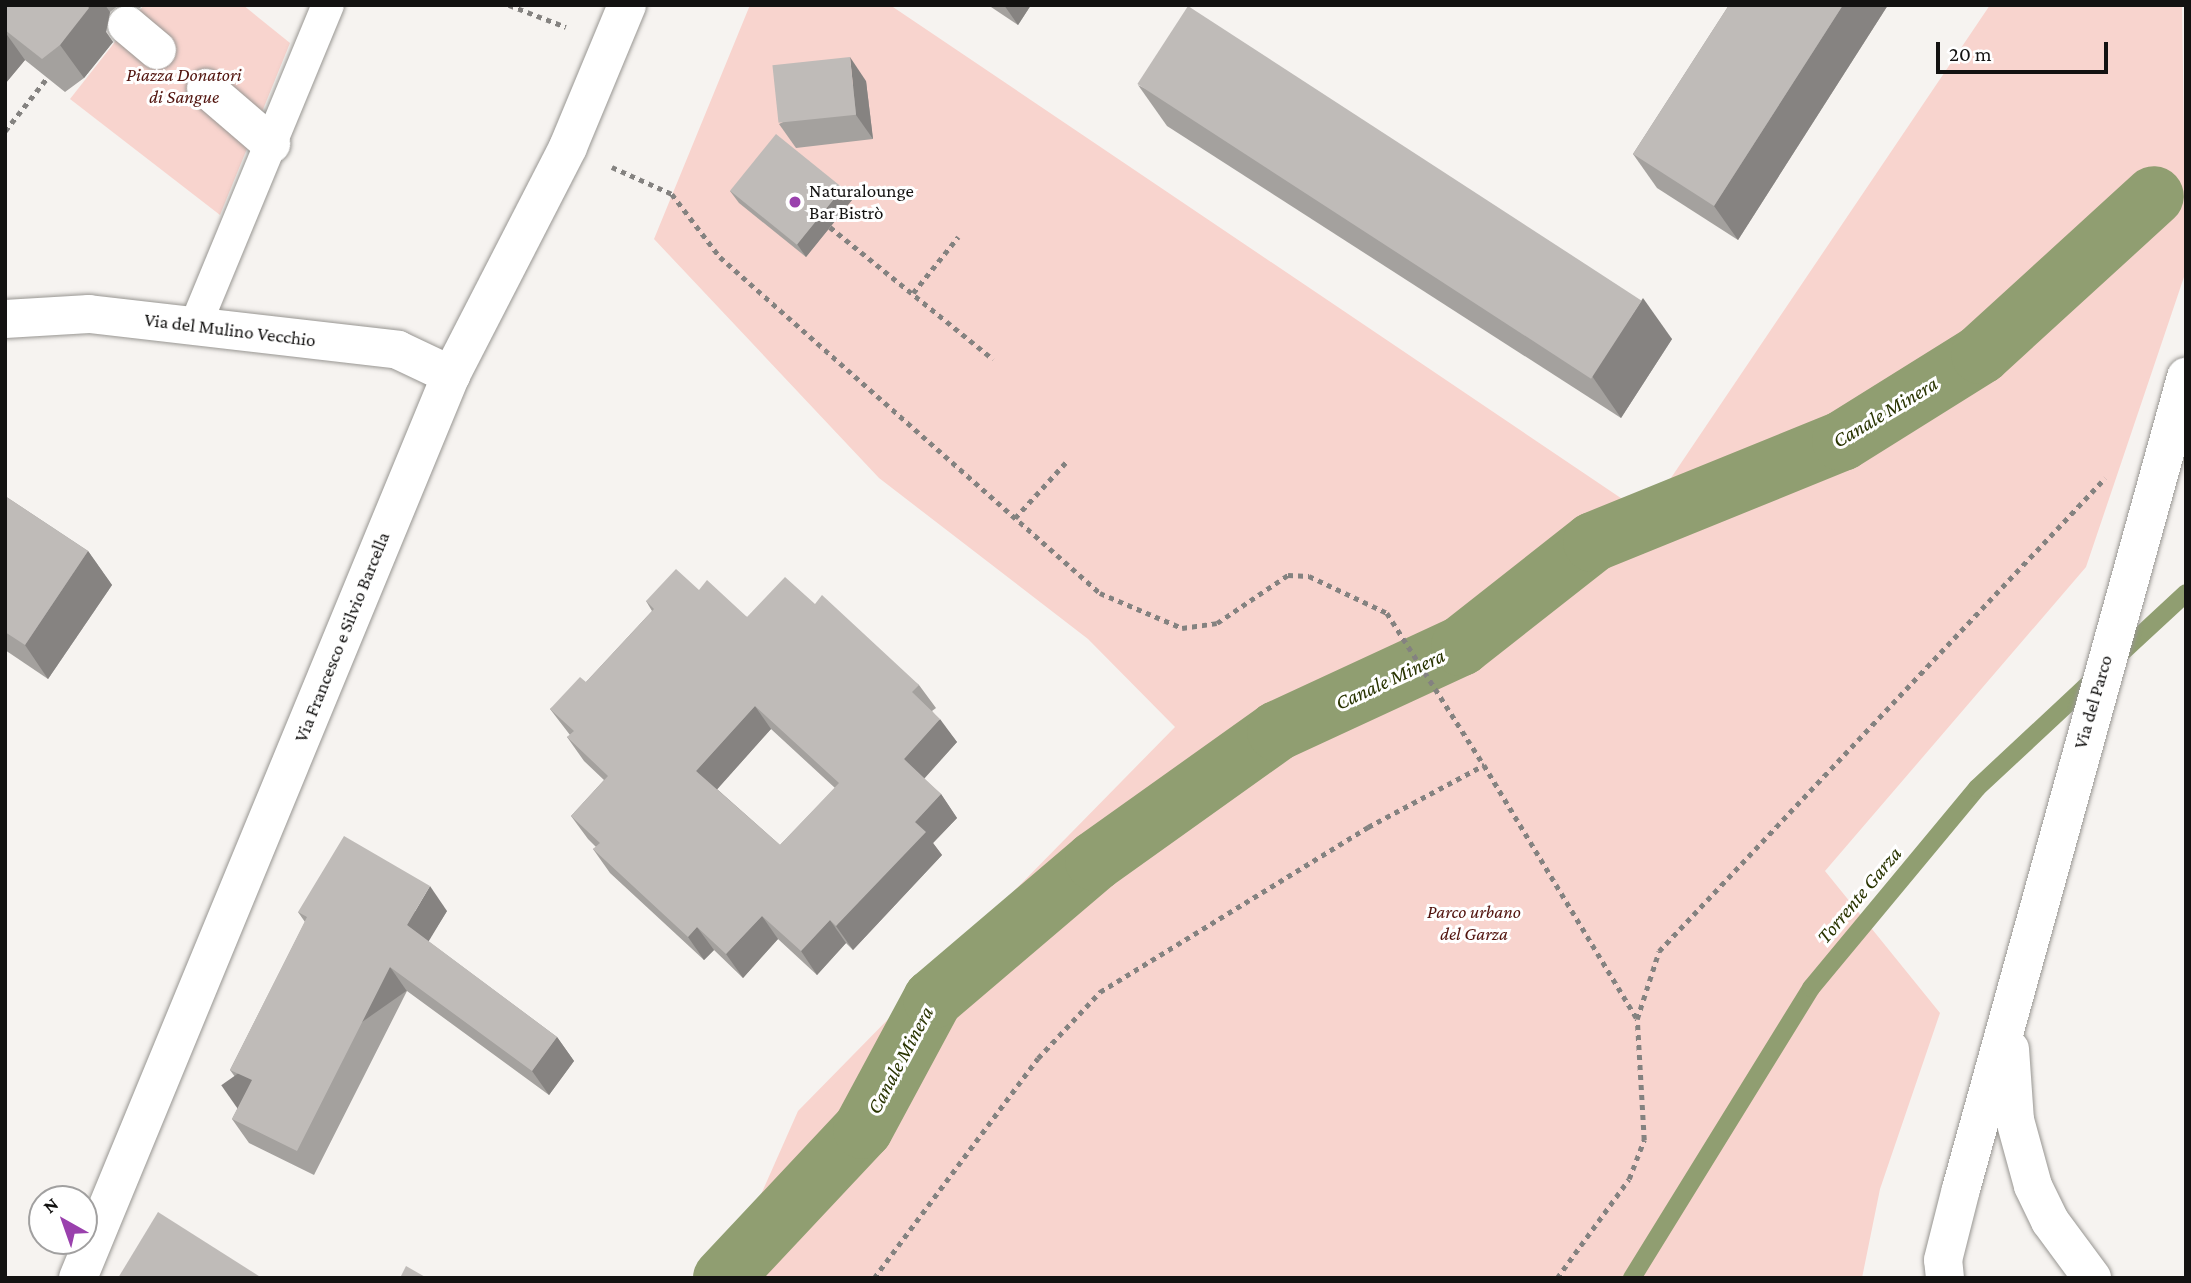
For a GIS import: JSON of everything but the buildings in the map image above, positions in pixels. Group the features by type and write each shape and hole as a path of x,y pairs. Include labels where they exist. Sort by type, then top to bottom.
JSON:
{"street":[{"name":"Via Francesco e Silvio Barcella","path":"78,1278 451,374 568,147 627,5"},
{"path":"127,25 157,50"},
{"path":"206,88 271,144"},
{"name":"Via del Mulino Vecchio","path":"5,319 89,314 398,350 451,374"},
{"name":"Via del Parco","path":"1945,1278 1946,1248 2008,1029 2078,754 2186,377"},
{"name":"Via del Parco","path":"2008,1029 2015,1120 2033,1185 2050,1221 2092,1278"}],"lane":[{"path":"195,326 328,5"}],"path":[{"path":"509,5 570,29 565,42"},
{"path":"5,131 47,78"},
{"path":"603,162 672,194 720,257 1100,593 1182,628 1217,623 1288,575 1308,576 1387,613 1404,634 1441,692 1637,1018"},
{"path":"830,227 993,359"},
{"path":"913,293 958,237"},
{"path":"1015,518 1067,461"},
{"path":"1557,1278 1629,1179 1644,1140 1637,1018 1659,951 2095,485 2117,470"},
{"path":"874,1278 1038,1058 1100,992 1368,827 1483,765"}],"green space":[{"name":"Piazza Donatori di Sangue","path":"144,5 243,5 290,43 220,215 70,99"},
{"name":"Parco urbano del Garza","path":"750,5 890,5 1646,515 1990,5 2182,5 2186,271 2086,567 1825,871 1940,1013 1880,1189 1862,1278 724,1278 798,1111 1175,727 1088,639 879,478 654,239"}],"waterway":[{"name":"Canale Minera","path":"723,1278 863,1129 933,999 1095,861 1277,731 1461,646 1593,542 1842,441 1981,354 2154,196"},
{"name":"Torrente Garza","path":"2117,657 2186,593"},
{"name":"Torrente Garza","path":"1632,1278 1811,988 1977,788 2096,677"}],"place":[{"name":"Naturalounge Bar Bistrò","path":"795,202"}]}
